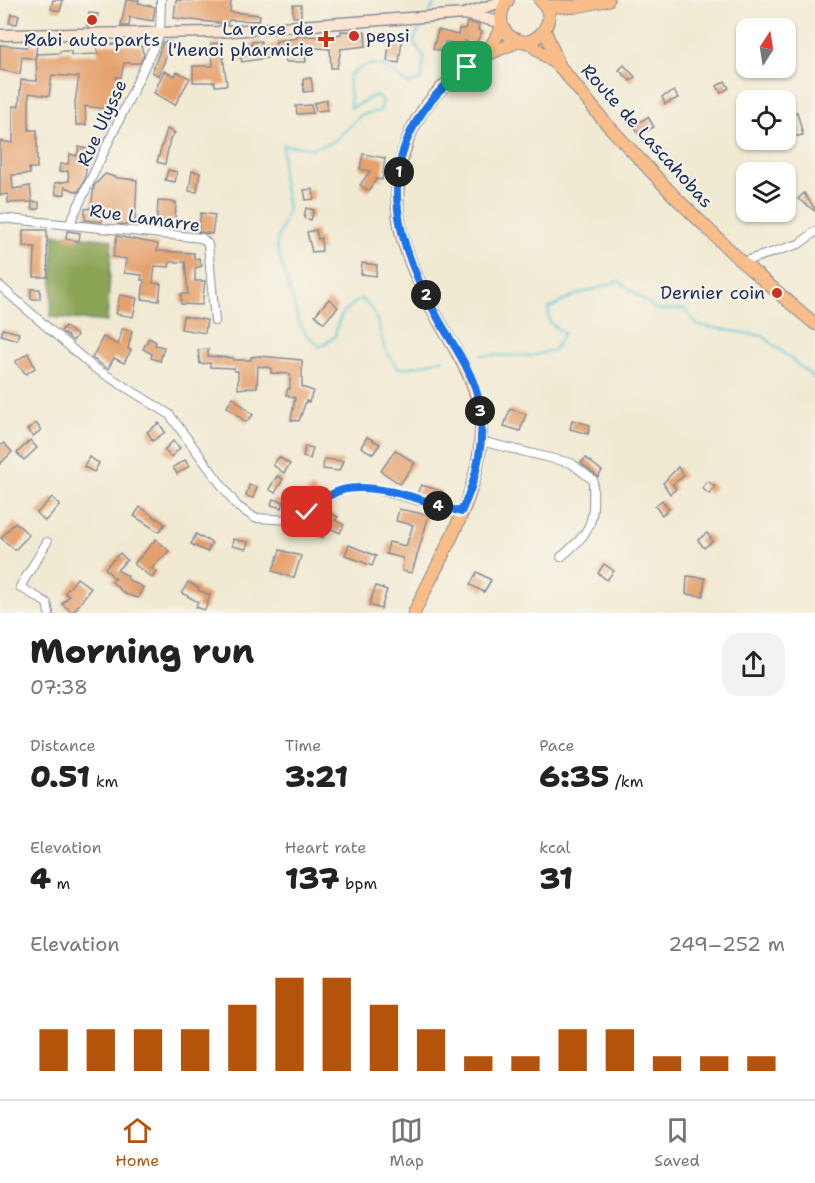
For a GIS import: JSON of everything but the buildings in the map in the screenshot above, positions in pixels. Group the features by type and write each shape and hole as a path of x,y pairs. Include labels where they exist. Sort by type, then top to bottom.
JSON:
{"main road":[{"path":"0,35 160,34 417,18 464,14 508,0"},
{"path":"414,613 475,478 480,441 479,403 473,380 410,263 401,239 395,196 400,163 414,123 428,102 491,46 501,24 500,14 508,0"},
{"path":"543,3 574,7 608,0"},
{"name":"Route de Lascahobas","path":"543,3 547,26 561,68"},
{"path":"480,58 524,41 574,7"},
{"path":"464,14 501,24"},
{"name":"Route de Lascahobas","path":"501,24 506,33 524,41 561,68 654,175 742,262 815,324"}],"street":[{"path":"160,0 160,34"},
{"name":"Rue Ulysse","path":"70,224 160,34"},
{"name":"Rue Lamarre","path":"0,218 206,240 215,321"},
{"path":"742,262 798,244 815,232"},
{"path":"1,288 93,367 169,414 237,506 255,518 291,520 346,489 363,488 371,488 461,512"},
{"path":"480,441 571,463 593,480 594,517 584,538 561,557"},
{"path":"46,542 20,587 47,603 49,613"}],"green space":[{"path":"54,234 112,240 107,322 51,317"}],"waterway":[{"path":"430,12 436,0"},
{"path":"425,19 413,41 424,57 422,78 409,85 380,65 365,66 348,77 351,108 376,95 383,101 380,111 361,115 333,142 312,148 283,145 282,176 288,209 276,244 298,320 306,334 321,347 335,336 340,319 346,310 361,299 375,315 385,349 398,368 444,359"},
{"path":"481,355 531,356 554,350 564,333 550,323 548,309 573,296 619,281 657,310 684,309 697,325 763,336 815,379"}],"place":[{"name":"Rabi auto parts","path":"92,20"},
{"name":"pepsi","path":"354,36"},
{"name":"La rose de l'henoi pharmicie","path":"326,39"},
{"name":"Dernier coin","path":"777,293"}],"route":[{"path":"307,512 324,498 346,489 371,488 461,512 475,478 480,455 481,427 479,403 473,380 410,263 401,239 395,196 400,163 414,123 428,102 467,67"}]}
